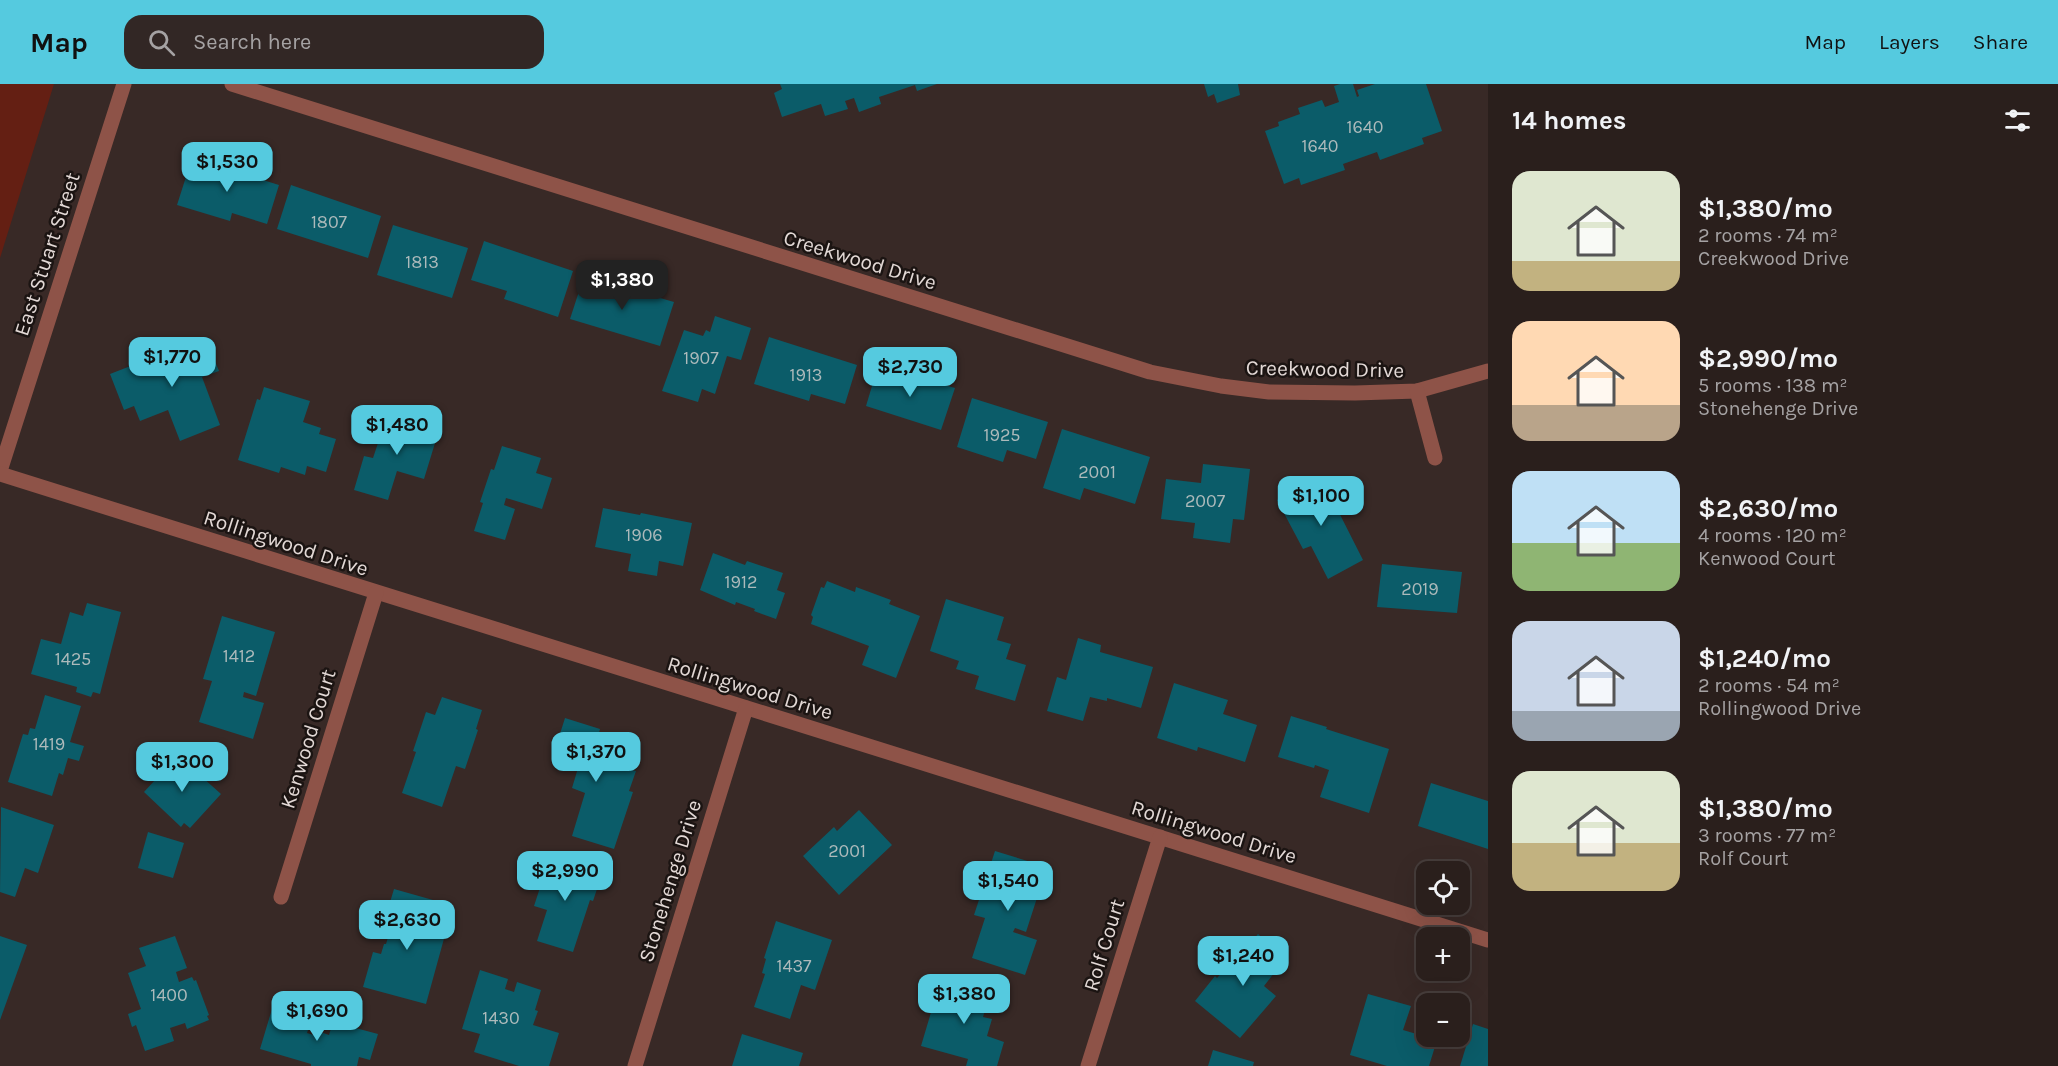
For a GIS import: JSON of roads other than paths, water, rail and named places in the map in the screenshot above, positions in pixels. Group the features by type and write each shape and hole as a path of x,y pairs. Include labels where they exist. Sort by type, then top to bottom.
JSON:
{"street":[{"name":"East Stuart Street","path":"0,473 123,84"},
{"name":"Creekwood Drive","path":"232,84 1150,372 1221,387 1269,392 1354,393 1417,391 1488,371"},
{"path":"1417,391 1435,458"},
{"name":"Rollingwood Drive","path":"0,473 376,593 1488,940"},
{"name":"Kenwood Court","path":"281,897 376,593"},
{"name":"Stonehenge Drive","path":"634,1066 746,708"},
{"name":"Rolf Court","path":"1088,1066 1160,837"}]}
